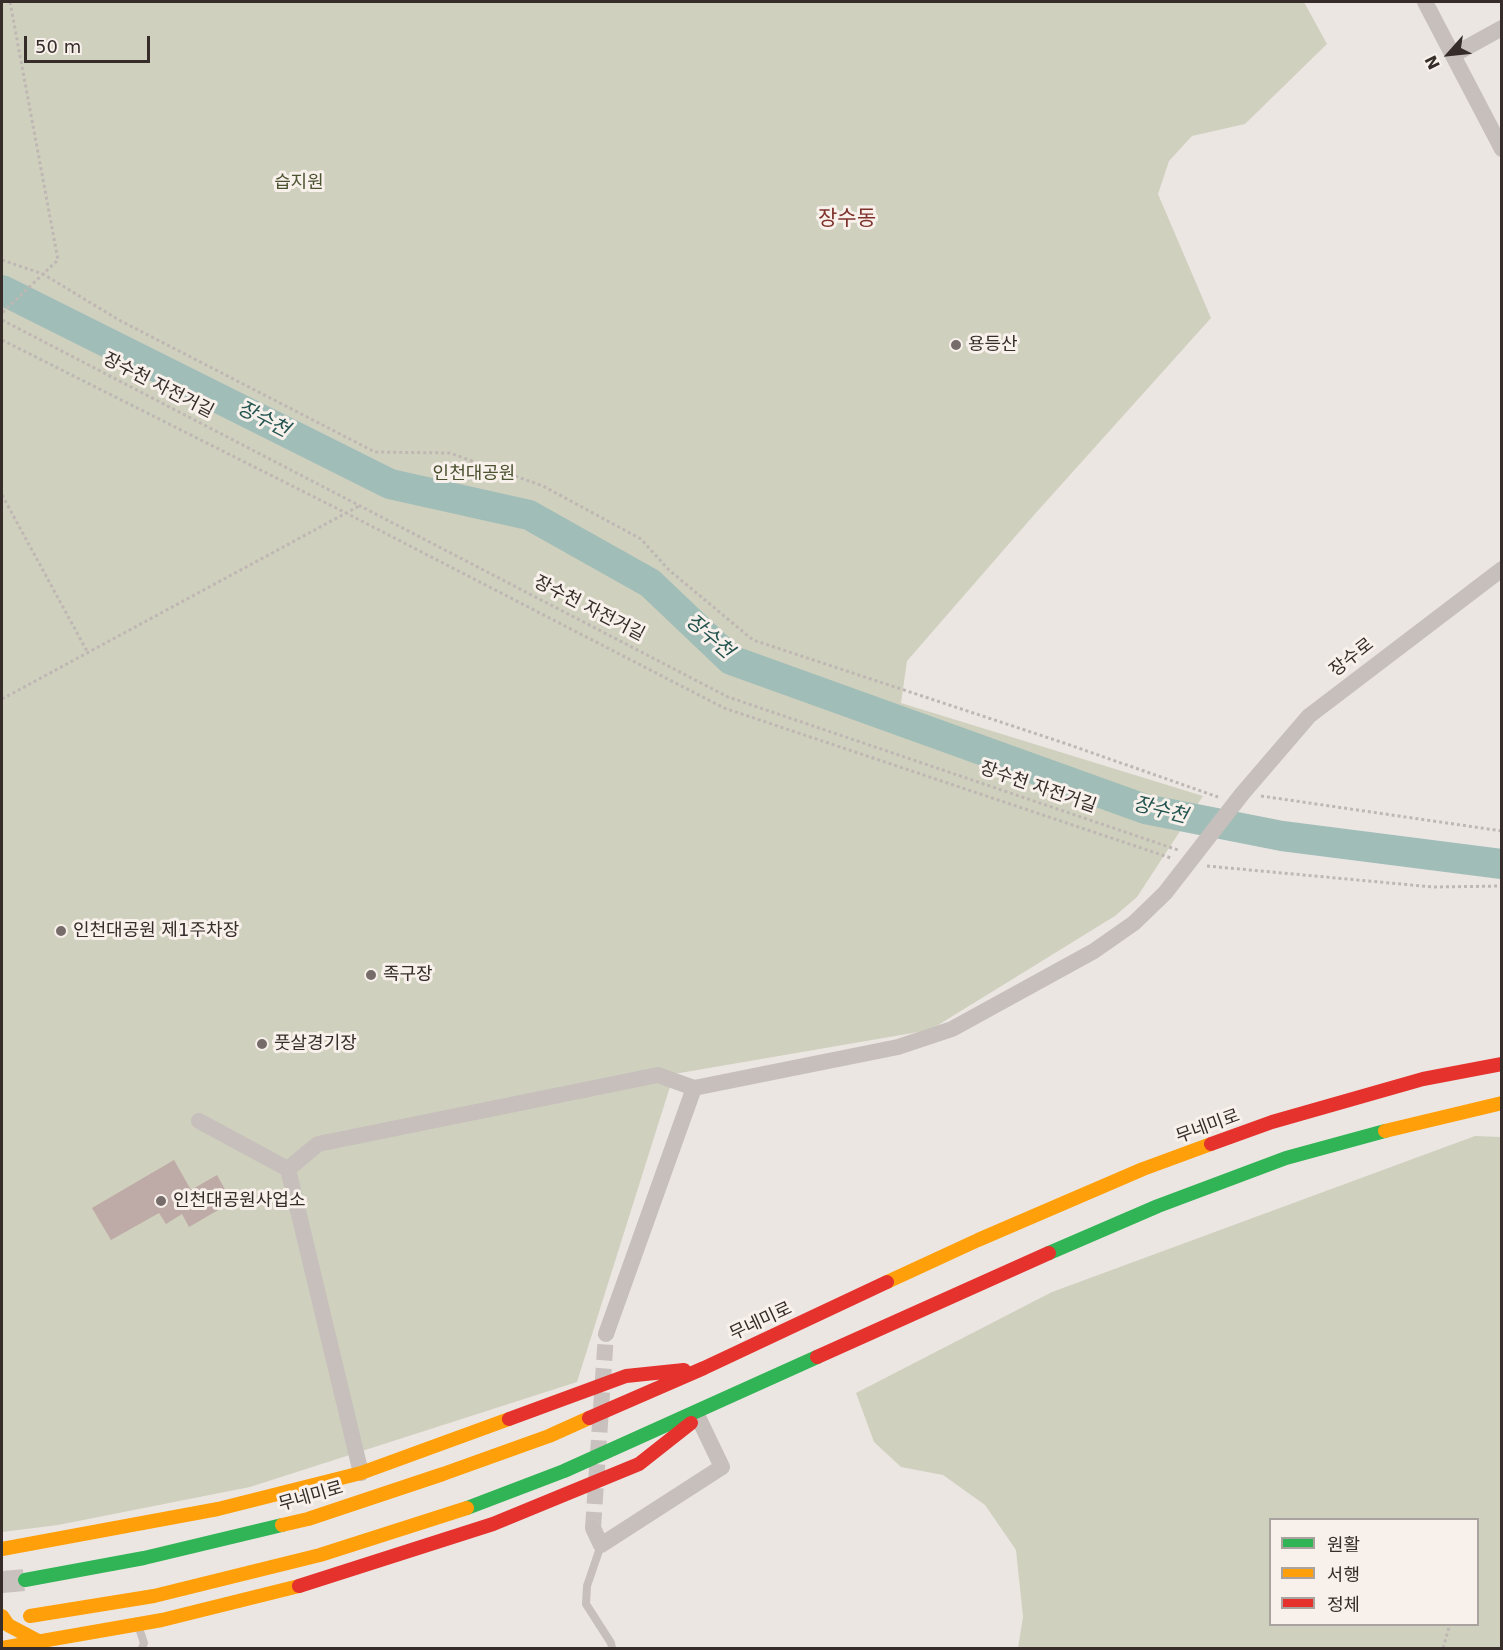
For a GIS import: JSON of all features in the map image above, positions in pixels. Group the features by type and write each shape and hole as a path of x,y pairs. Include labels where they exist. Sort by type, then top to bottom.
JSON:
{"main road":[{"path":"1423,1079 1492,1053"},
{"name":"무네미로","path":"25,1580 144,1558 308,1519 443,1474 549,1436 704,1368 978,1240 1143,1169 1272,1122 1423,1079 1502,1064"},
{"path":"30,1616 154,1596 320,1555 457,1512 553,1475 994,1276 1158,1206 1286,1158 1434,1118 1502,1103"},
{"path":"1434,1118 1490,1120"},
{"path":"2,1549 218,1509 361,1473 626,1376 704,1368"},
{"path":"2,1648 137,1624 319,1581 493,1524 639,1464 721,1400"},
{"path":"2,1562 16,1547"},
{"path":"2,1616 8,1625 40,1642"}],"street":[{"path":"1425,2 1502,149"},
{"path":"1453,55 1502,28"},
{"name":"장수로","path":"694,1088 898,1047 952,1029 1094,951 1134,923 1165,893 1234,804 1309,716 1502,569"},
{"path":"288,1169 318,1144 658,1075 694,1088 606,1334"},
{"path":"199,1121 288,1169 361,1473"},
{"path":"592,1528 602,1545 722,1467 698,1418"}],"lane":[{"path":"602,1545 587,1586 586,1604 612,1648"},
{"path":"137,1624 144,1643 142,1648"}],"path":[{"path":"3,311 58,260 10,2"},
{"path":"2,260 43,274 120,320 375,452 450,453 543,486 641,539 669,570 753,640 1064,743 1234,804 1502,831"},
{"name":"장수천 자전거길","path":"2,320 728,697 1194,855"},
{"path":"2,340 346,513 724,708 1194,855 1432,887 1502,886"},
{"path":"2,495 88,653"},
{"path":"2,699 360,506"},
{"path":"1443,1648 1449,1626"}],"green space":[{"name":"인천대공원","path":"2,2 1304,2 1327,44 1245,124 1192,136 1169,161 1158,194 1211,318 907,661 901,703 1203,796 1137,897 1115,916 930,1030 674,1074 577,1382 250,1487 58,1525 2,1532"},
{"path":"1475,1136 1501,1137 1501,1648 1018,1648 1023,1617 1016,1550 985,1505 943,1475 901,1467 874,1442 856,1393 1052,1292"}],"building":[{"path":"174,1160 191,1190 217,1175 232,1202 189,1227 182,1214 166,1224 159,1213 111,1240 92,1208"}],"waterway":[{"name":"장수천","path":"2,290 390,484 529,515 650,583 731,660 1145,809 1282,836 1502,864"}],"tunnel":[{"path":"593,1528 606,1334"},
{"path":"2,1582 25,1580"}],"traffic: fast":[{"path":"1049,1253 1158,1206 1286,1158 1385,1131"},
{"path":"467,1508 564,1471 817,1357"},
{"path":"25,1580 144,1558 282,1525"}],"traffic: slow":[{"path":"1385,1131 1502,1103"},
{"path":"887,1282 1143,1169 1211,1144"},
{"path":"282,1525 308,1519 443,1474 549,1436 589,1418"},
{"path":"2,1549 218,1509 361,1473 509,1419"},
{"path":"30,1616 154,1596 320,1555 467,1508"},
{"path":"2,1648 162,1620 299,1586"},
{"path":"2,1616 8,1625 40,1642"}],"traffic: jam":[{"path":"1211,1144 1272,1122 1423,1079 1502,1064"},
{"path":"817,1357 1049,1253"},
{"path":"589,1418 704,1368 887,1282"},
{"path":"509,1419 626,1376 684,1370"},
{"path":"299,1586 493,1524 639,1464 691,1423"}],"place":[{"name":"용등산","path":"956,345"},
{"name":"인천대공원 제1주차장","path":"61,931"},
{"name":"족구장","path":"371,975"},
{"name":"풋살경기장","path":"262,1044"},
{"name":"인천대공원사업소","path":"161,1201"}],"district":[{"name":"장수동","path":"847,220"}],"park label":[{"name":"습지원","path":"299,183"}]}
